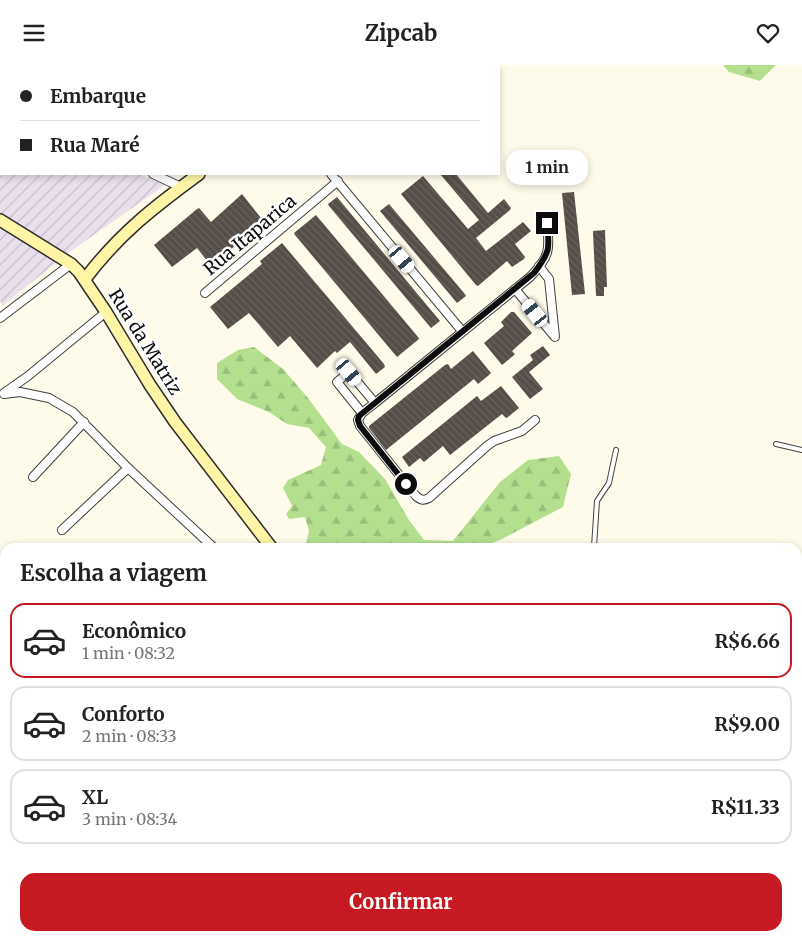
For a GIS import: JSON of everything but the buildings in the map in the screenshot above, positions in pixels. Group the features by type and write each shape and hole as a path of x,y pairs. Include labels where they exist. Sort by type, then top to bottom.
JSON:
{"main road":[{"name":"Rua da Matriz","path":"198,175 157,205 118,239 84,279 175,421 267,543"},
{"path":"0,220 71,264 84,279"}],"street":[{"path":"155,175 181,187"},
{"path":"332,175 462,331"},
{"name":"Rua Itaparica","path":"205,293 338,181"},
{"path":"535,420 522,431 494,441 442,487 424,500 420,500 360,426 358,420 362,413 530,277 539,267 549,248 547,223"},
{"path":"0,318 71,264"},
{"path":"515,289 555,337 549,279 539,267"},
{"path":"2,395 28,377 106,312"},
{"path":"362,413 337,382 349,372 375,403"},
{"path":"2,395 20,392 49,398 74,413 128,468 209,543"},
{"path":"33,477 84,422"},
{"path":"62,530 128,468"}],"lane":[{"path":"776,444 802,450"},
{"path":"594,543 597,501 609,483 616,449"}],"shaded area":[{"path":"0,175 141,175 165,185 71,251 2,306 0,300"}],"green space":[{"path":"723,65 776,65 760,81 729,72"},
{"path":"254,347 283,369 308,398 342,444 359,452 385,479 409,520 424,540 453,541 500,482 528,460 559,456 571,474 563,507 492,543 306,543 309,531 305,517 289,519 286,514 292,506 283,488 288,480 321,465 326,447 309,428 287,424 269,412 237,399 217,379 217,363 238,350"}],"route":[{"path":"406,484 360,426 359,416 534,273 548,253 547,223"}]}
